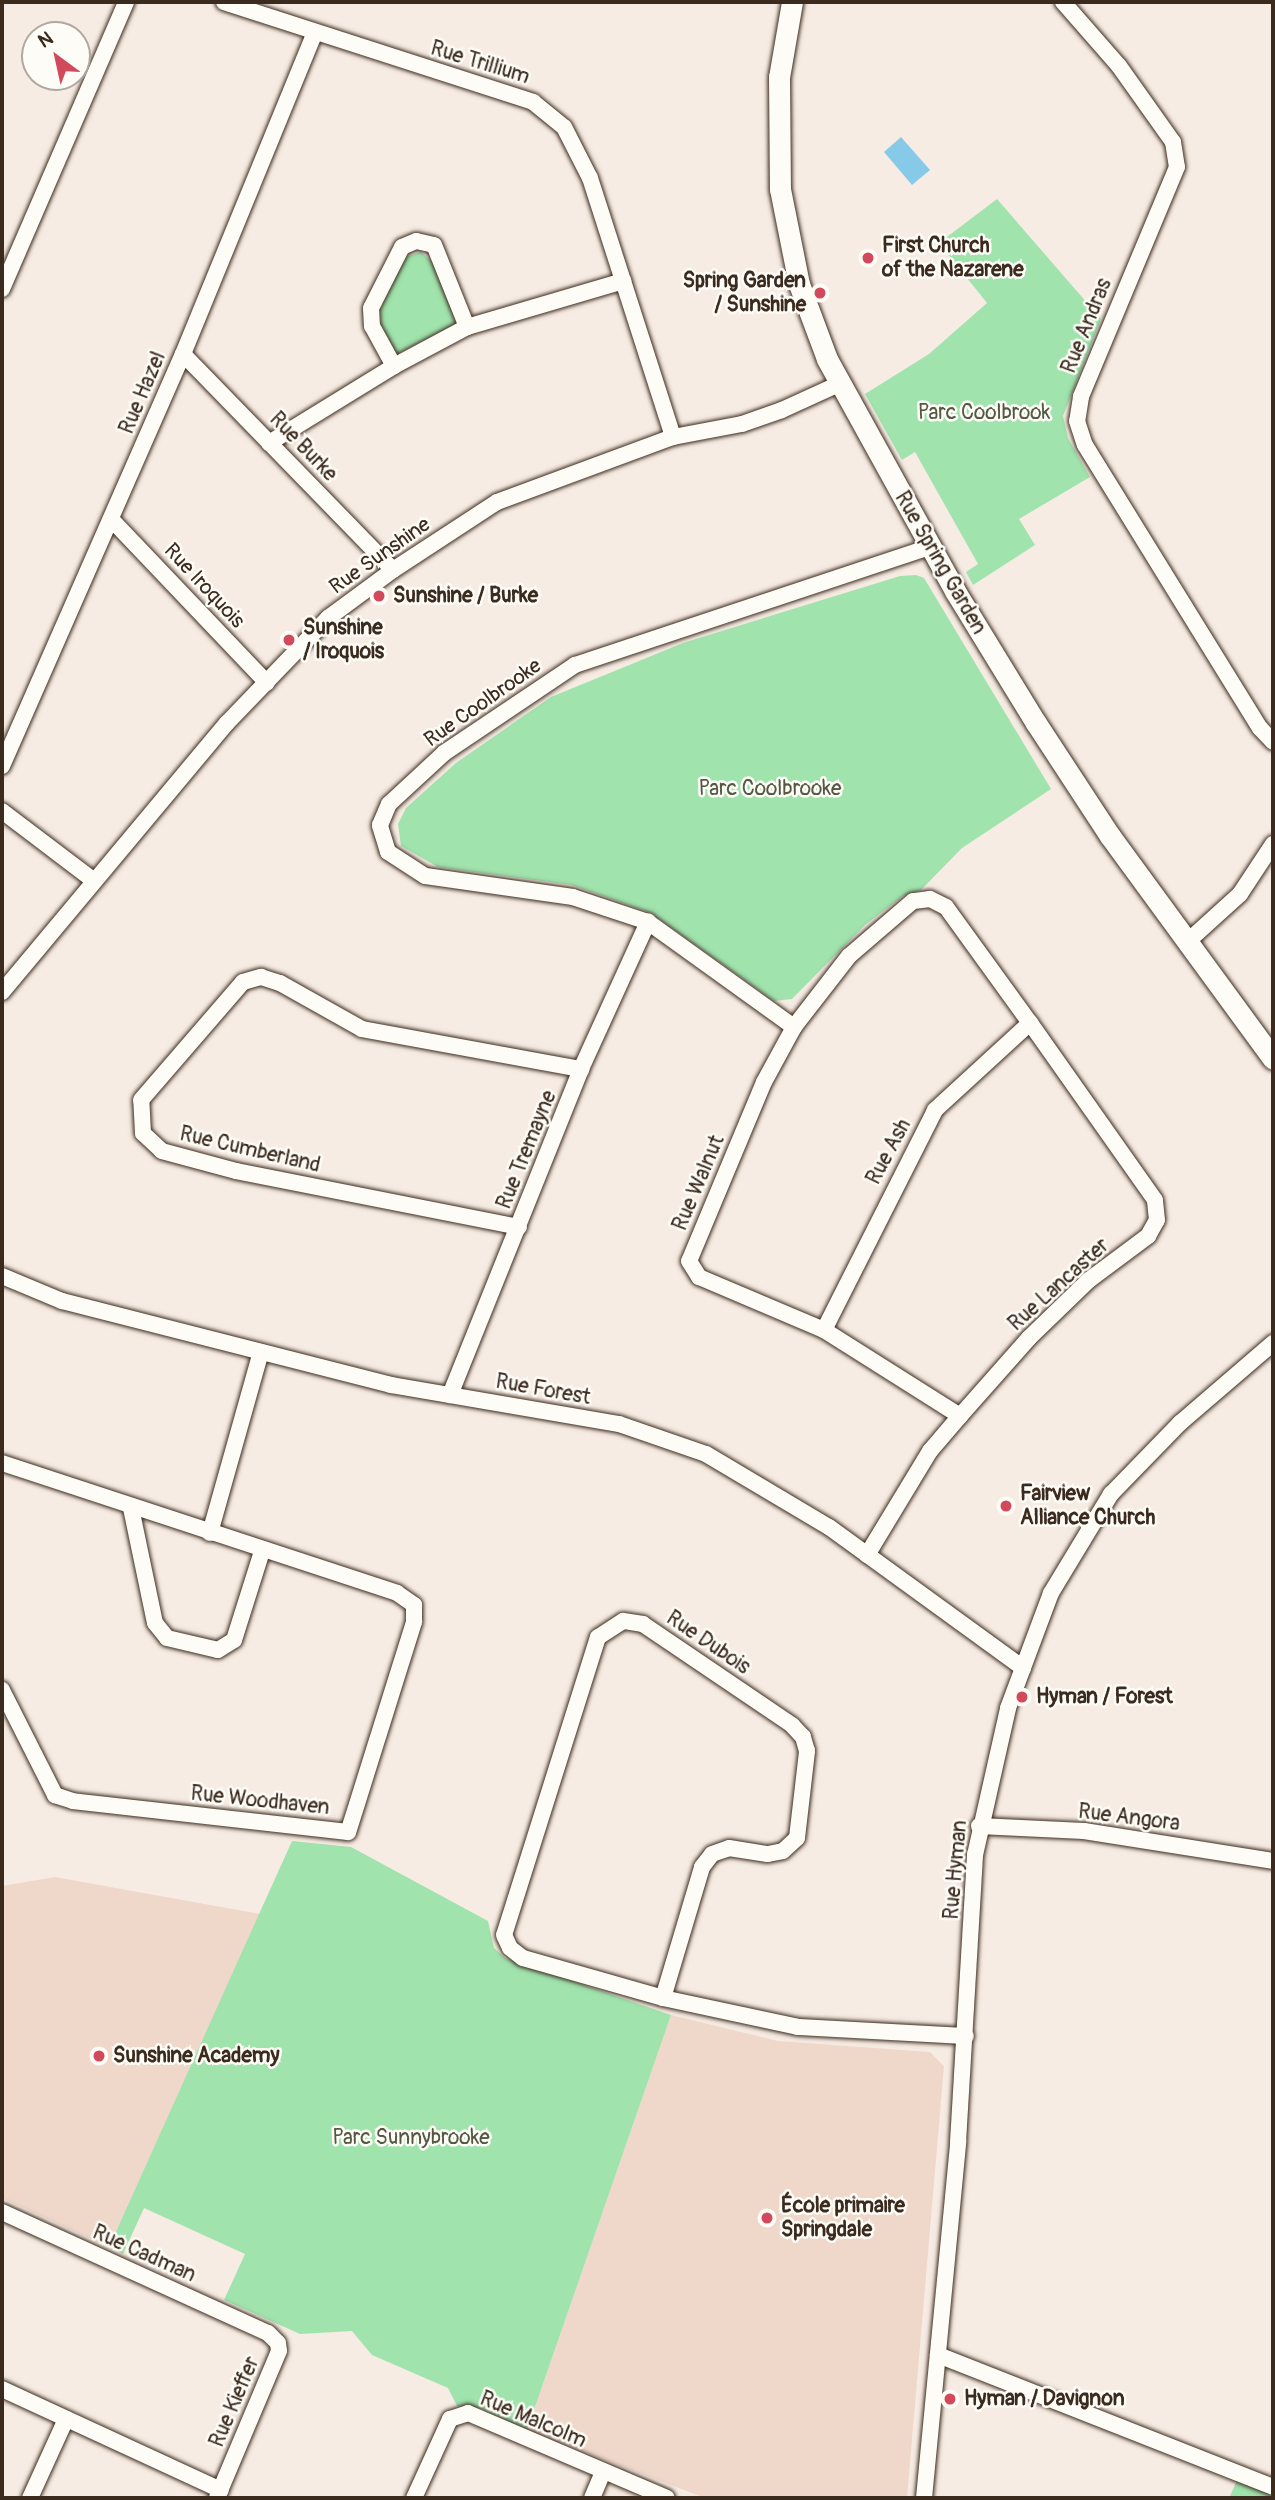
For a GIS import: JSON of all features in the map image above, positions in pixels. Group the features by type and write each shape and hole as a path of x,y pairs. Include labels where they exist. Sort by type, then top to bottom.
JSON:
{"street":[{"path":"2,289 126,2"},
{"name":"Rue Spring Garden","path":"792,2 779,88 780,189 799,284 839,384 929,547 1055,753 1186,943 1273,1059"},
{"name":"Rue Andras","path":"1063,2 1119,66 1173,142 1177,167 1081,397 1077,421 1085,445 1259,728 1273,742"},
{"name":"Rue Trillium","path":"230,3 314,34 533,102 564,127 579,151 673,436"},
{"name":"Rue Hazel","path":"2,766 183,354 314,34"},
{"path":"394,366 372,326 371,308 402,247 416,241 434,245 467,327"},
{"path":"269,443 394,366 467,327 623,281"},
{"name":"Rue Burke","path":"183,354 393,570"},
{"name":"Rue Sunshine","path":"2,992 227,723 328,618 393,570 498,502 673,436 742,424 839,384"},
{"name":"Rue Iroquois","path":"111,519 267,683"},
{"name":"Rue Coolbrooke","path":"794,1027 648,922 573,897 425,876 388,852 380,825 389,804 444,753 575,666 929,547"},
{"path":"2,811 93,880"},
{"path":"1186,943 1235,901 1273,844"},
{"name":"Rue Walnut","path":"946,908 930,899 913,901 849,956 794,1027 764,1082 689,1261 699,1277 824,1331 960,1416"},
{"name":"Rue Lancaster","path":"867,1555 930,1451 960,1416 1029,1338 1089,1280 1148,1236 1157,1220 1155,1200 946,908"},
{"name":"Rue Tremayne","path":"450,1395 582,1069 648,922"},
{"name":"Rue Cumberland","path":"519,1227 236,1171 162,1151 143,1133 139,1117 141,1100 243,982 261,977 280,983 362,1029 582,1069"},
{"name":"Rue Ash","path":"824,1331 935,1110 1030,1023"},
{"name":"Rue Forest","path":"2,1276 62,1301 261,1352 450,1395 619,1424 706,1454 867,1555 1023,1668"},
{"name":"Rue Hyman","path":"924,2498 966,2036 979,1826 1008,1708 1051,1593 1111,1494 1180,1423 1273,1343"},
{"path":"210,1533 261,1352"},
{"name":"Rue Woodhaven","path":"2,1463 131,1508 397,1593 414,1605 414,1622 348,1832 73,1801 55,1795 2,1690"},
{"path":"131,1508 155,1623 167,1638 218,1650 234,1640 262,1551"},
{"name":"Rue Dubois","path":"663,1998 702,1867 712,1854 729,1848 768,1854 783,1851 797,1838 807,1751 803,1737 792,1725 643,1624 623,1620 598,1637 505,1935 510,1948 523,1958 663,1998 799,2027 966,2036"},
{"name":"Rue Angora","path":"979,1826 1084,1831 1273,1861"},
{"name":"Rue Cadman","path":"2,2212 268,2333"},
{"name":"Rue Kieffer","path":"2,2389 219,2494 279,2351 268,2333"},
{"path":"938,2355 1273,2487"},
{"name":"Rue Malcolm","path":"414,2498 443,2431 458,2414 468,2413 667,2498"},
{"path":"30,2498 66,2418"},
{"name":"Rue Malcolm","path":"592,2498 603,2472"}],"shaded area":[{"name":"Sunshine Academy","path":"55,1877 260,1914 109,2247 2,2198 2,1886"},
{"name":"École primaire Springdale","path":"671,2015 778,2041 930,2052 944,2066 907,2498 705,2498 527,2430"}],"green space":[{"name":"Parc Coolbrook","path":"997,199 1101,319 1063,416 1068,438 1090,477 1019,519 1035,545 973,585 966,572 978,564 915,452 902,460 865,394 929,354 987,303 939,243"},
{"path":"421,252 438,267 458,323 395,355 381,325 380,309 405,257"},
{"name":"Parc Coolbrooke","path":"916,575 924,578 1051,789 962,848 921,890 903,896 865,925 792,999 774,1001 651,913 572,885 438,867 401,846 398,824 406,808 456,763 551,697 683,643 900,576"},
{"name":"Parc Sunnybrooke","path":"292,1841 351,1847 488,1921 494,1948 505,1958 671,2015 527,2430 480,2408 457,2406 448,2388 372,2355 352,2331 300,2334 224,2300 245,2254 144,2208 123,2254 109,2247"},
{"path":"1240,2474 1273,2488 1273,2498 1229,2498"}],"water":[{"path":"901,137 930,170 912,185 884,152"}],"place":[{"name":"First Church of the Nazarene","path":"868,258"},
{"name":"Spring Garden / Sunshine","path":"820,293"},
{"name":"Sunshine / Burke","path":"379,596"},
{"name":"Sunshine / Iroquois","path":"289,640"},
{"name":"Fairview Alliance Church","path":"1006,1506"},
{"name":"Hyman / Forest","path":"1022,1697"},
{"name":"Sunshine Academy","path":"99,2056"},
{"name":"École primaire Springdale","path":"767,2218"},
{"name":"Hyman / Davignon","path":"950,2399"}]}
